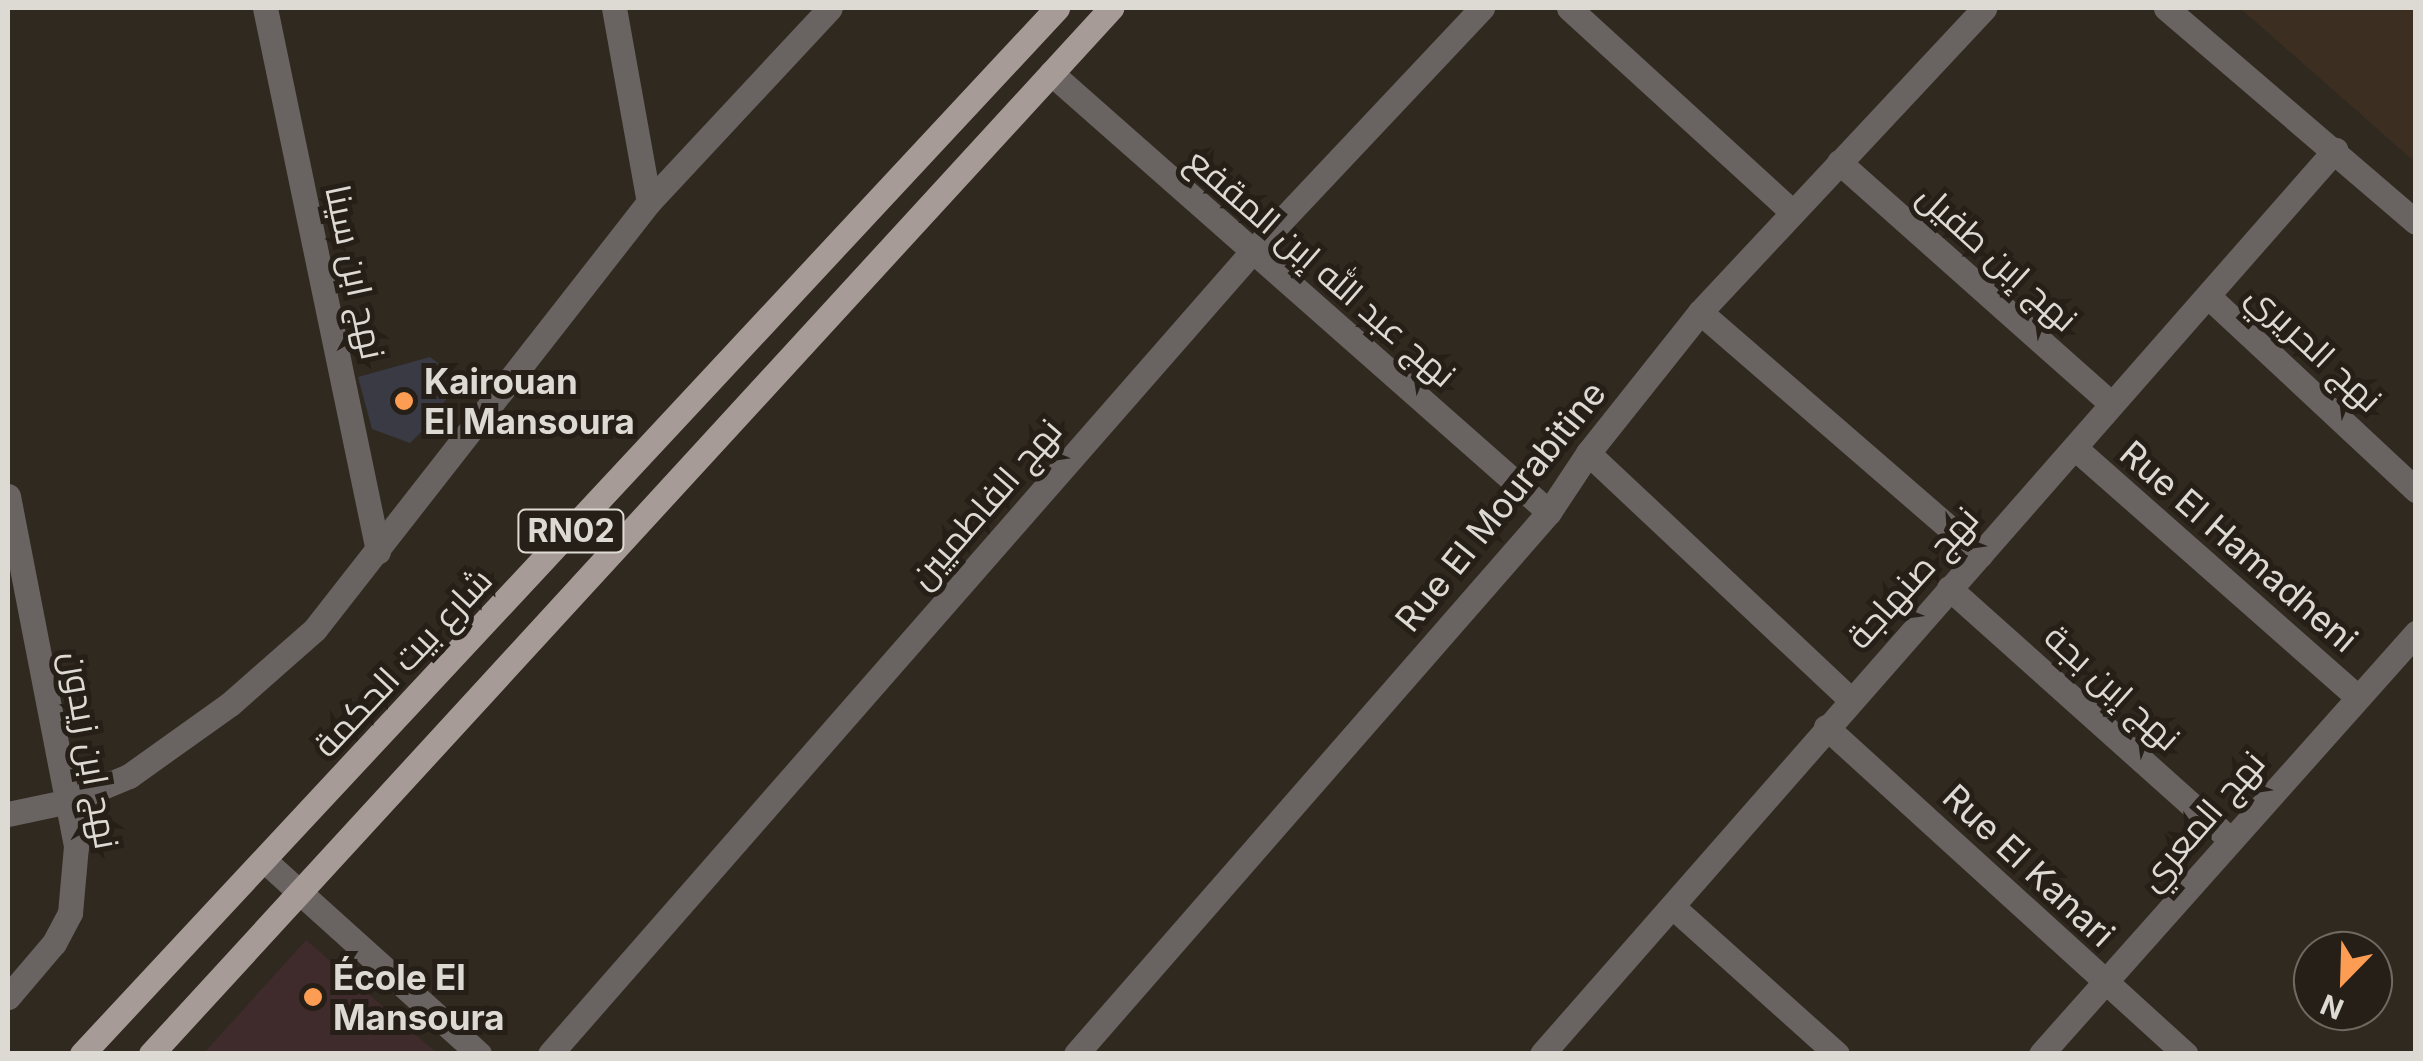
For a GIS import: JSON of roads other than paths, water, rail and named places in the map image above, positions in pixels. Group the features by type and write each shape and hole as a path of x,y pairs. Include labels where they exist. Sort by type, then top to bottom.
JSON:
{"main road":[{"name":"شارع بيت الحكمة","path":"82,1054 1057,8"},
{"name":"RN02","path":"151,1054 296,891 1111,8"}],"street":[{"name":"نهج ابن سينا","path":"265,8 378,552"},
{"path":"614,8 650,202"},
{"path":"8,814 68,801 129,776 230,704 315,630 650,202 830,8"},
{"name":"نهج الفاطميين","path":"550,1054 1252,252 1482,8"},
{"path":"1569,8 1791,211"},
{"name":"Rue El Mourabitine","path":"1076,1054 1549,512 1588,453 1700,312 1984,8"},
{"path":"2166,8 2416,222"},
{"name":"نهج عبد الله إبن المقفع","path":"1050,73 1549,512"},
{"name":"نهج صنهاجة","path":"1542,1054 2335,150"},
{"name":"نهج إبن طفيل","path":"1839,162 2110,403"},
{"name":"نهج الحريري","path":"2209,296 2416,490"},
{"path":"1700,312 1981,555"},
{"name":"Rue El Hamadheni","path":"2075,448 2357,697"},
{"path":"1588,453 1850,699"},
{"name":"نهج ابن زيدون","path":"8,496 76,846 70,913 54,942 8,997"},
{"name":"نهج إبن بجة","path":"1949,588 2230,838"},
{"name":"نهج المعري","path":"2041,1054 2416,633"},
{"name":"Rue El Kanari","path":"1826,727 2185,1054"},
{"path":"265,861 479,1054"},
{"path":"1673,907 1837,1054"}],"place":[{"name":"Kairouan El Mansoura","path":"404,401"},
{"name":"École El Mansoura","path":"313,997"}]}
